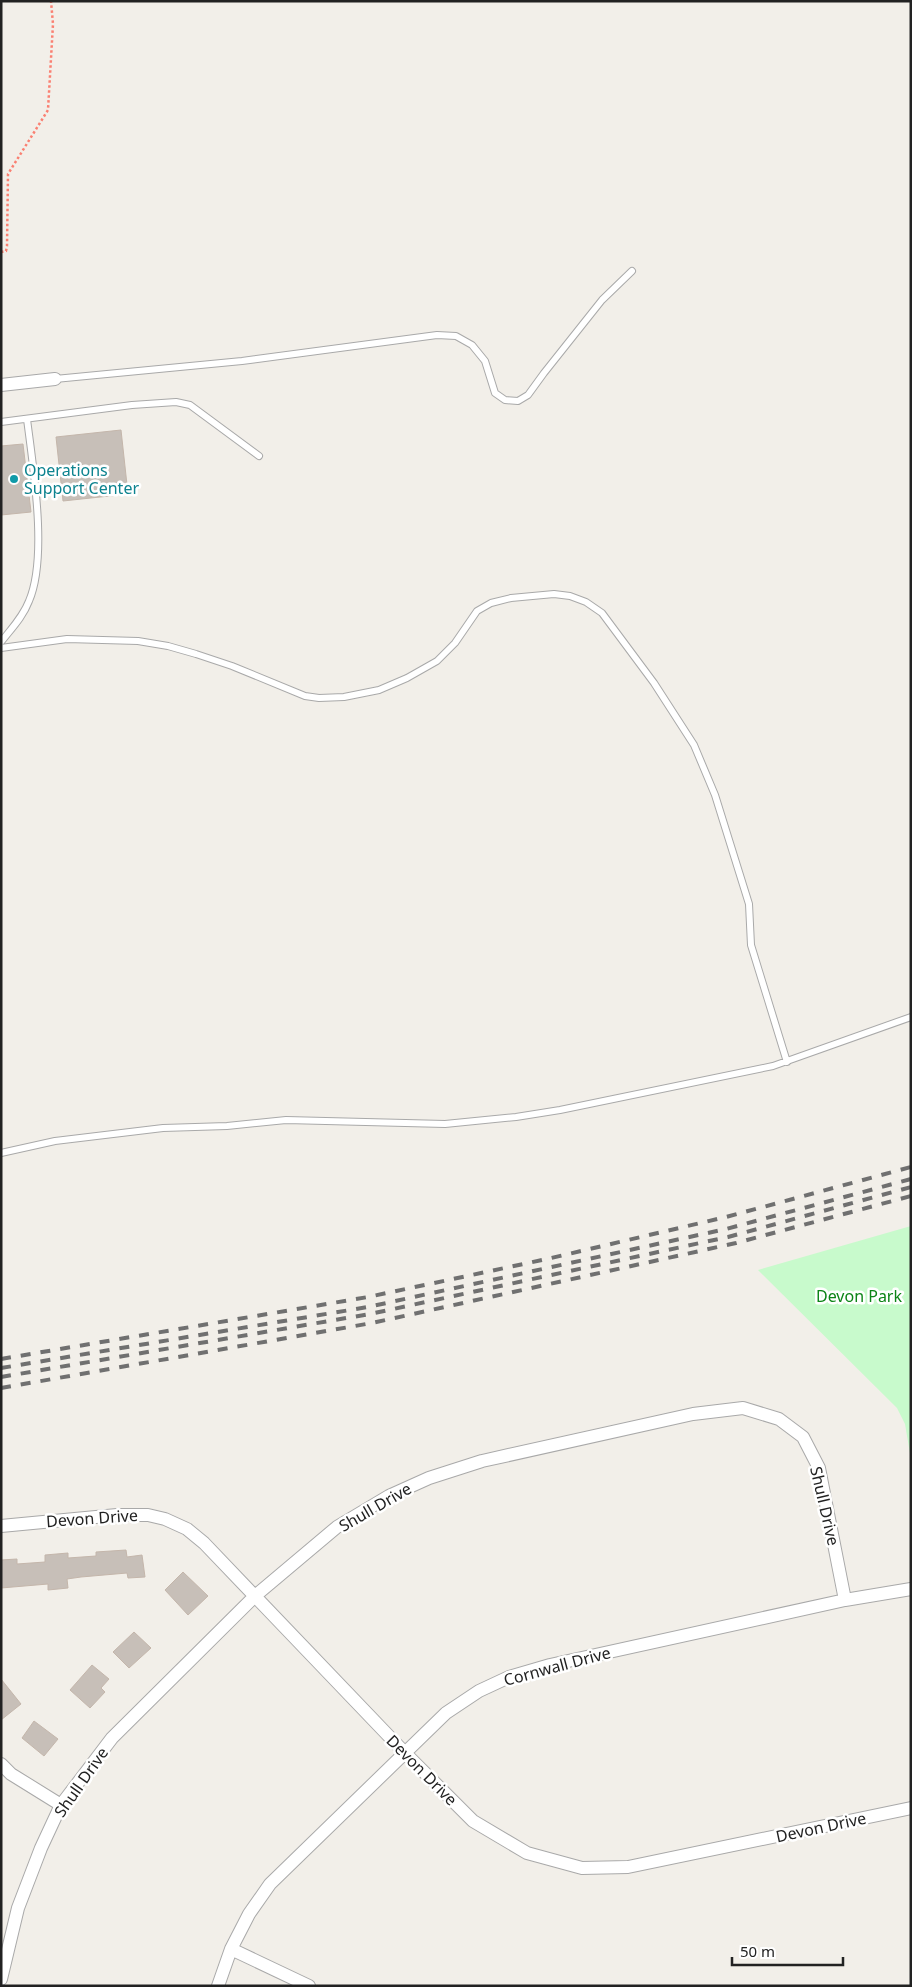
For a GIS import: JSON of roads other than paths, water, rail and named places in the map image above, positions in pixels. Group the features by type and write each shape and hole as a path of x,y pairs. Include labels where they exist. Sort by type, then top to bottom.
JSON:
{"street":[{"path":"1,385 55,379"},
{"name":"Shull Drive","path":"1,1980 18,1908 41,1848 61,1805 112,1738 255,1596 337,1527 388,1496 429,1478 482,1461 693,1414 743,1408 779,1418 803,1437 819,1468 845,1600"},
{"name":"Devon Drive","path":"1,1526 117,1515 148,1515 165,1519 187,1529 204,1543 405,1753 473,1821 527,1853 582,1868 628,1867 911,1808"},
{"name":"Cornwall Drive","path":"218,1986 231,1950 249,1914 270,1884 446,1713 479,1691 509,1677 550,1664 845,1600 911,1589"},
{"path":"1,1764 11,1774 61,1805"},
{"path":"231,1950 309,1986"}],"lane":[{"path":"55,379 242,361 437,336 456,336 472,345 485,361 496,393 505,400 518,401 528,395 602,300 632,271"},
{"path":"1,422 132,405 176,402 190,405 259,456"},
{"path":"1,642 22,614 29,601 34,587 37,564 37,506 28,419"},
{"path":"1,648 67,639 138,641 168,646 196,654 232,666 305,696 320,698 344,697 379,690 437,661 455,643 477,611 491,603 511,598 554,594 570,596 586,602 602,613 654,683 694,745 715,795 749,904 751,945 787,1062"},
{"path":"1,1153 56,1141 163,1128 239,1125 286,1120 445,1124 516,1116 740,1074 787,1062 911,1017"}],"railway":[{"path":"1,1359 368,1297 547,1259 726,1217 911,1167"},
{"path":"1,1368 368,1307 726,1229 911,1179"},
{"path":"1,1377 370,1314 728,1237 911,1187"},
{"path":"1,1388 372,1323 736,1243 911,1196"}],"place":[{"name":"Operations Support Center","path":"14,479"}],"park label":[{"name":"Devon Park","path":"859,1296"}]}
